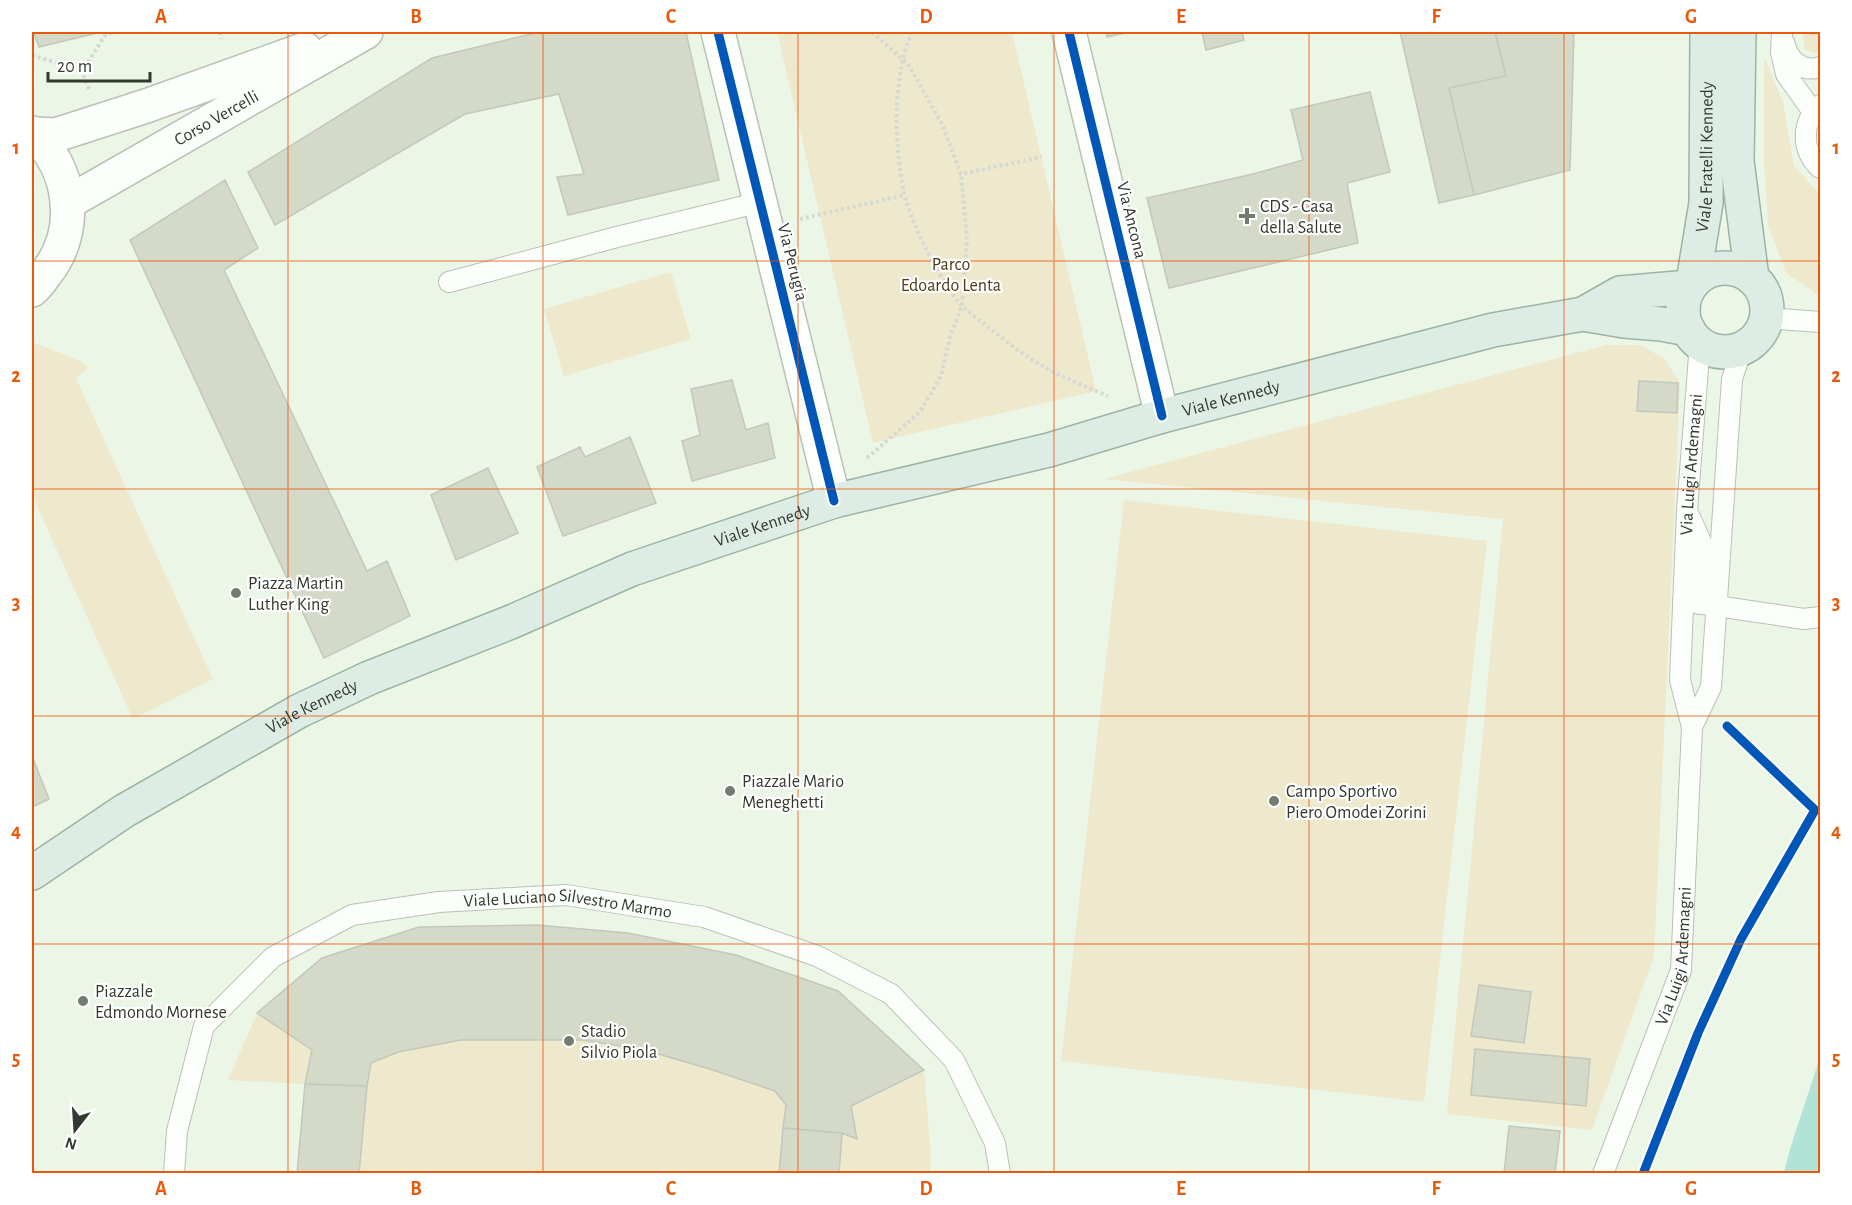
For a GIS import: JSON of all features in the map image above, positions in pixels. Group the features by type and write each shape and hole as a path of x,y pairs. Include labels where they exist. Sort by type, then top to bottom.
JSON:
{"main road":[{"name":"Corso Vercelli","path":"33,133 56,135 146,106 354,32"},
{"name":"Corso Vercelli","path":"67,203 366,32"},
{"name":"Via Perugia","path":"718,32 834,501"},
{"name":"Via Ancona","path":"1069,32 1162,416"},
{"name":"Viale Fratelli Kennedy","path":"1691,285 1706,203 1707,32"},
{"name":"Viale Fratelli Kennedy","path":"1739,32 1737,161 1752,278"},
{"path":"32,290 56,261 67,228 67,194 55,161 33,133"},
{"path":"1583,314 1661,324 1694,336 1710,348 1732,351 1753,341 1762,330 1766,318 1765,296 1760,286 1741,271 1728,268 1715,268 1703,274 1691,285 1683,308 1684,319 1694,336"},
{"path":"1583,314 1620,294 1691,285"},
{"name":"Viale Kennedy","path":"32,873 124,811 299,711 369,678 511,622 632,569 834,501 1049,450 1162,416 1493,330 1583,314"}],"lane":[{"path":"1782,32 1791,58 1800,66 1809,70 1821,66"},
{"path":"1782,32 1781,52 1786,74 1817,109 1807,124 1805,137 1814,162 1821,168"},
{"path":"449,282 617,237 764,214"},
{"path":"1766,318 1821,322"},
{"name":"Via Luigi Ardemagni","path":"1692,727 1711,687 1687,510 1694,336"},
{"name":"Via Luigi Ardemagni","path":"1603,1173 1681,970 1692,727 1680,680 1700,604 1732,380 1742,348"},
{"path":"1700,604 1804,619 1821,617"},
{"name":"Viale Luciano Silvestro Marmo","path":"174,1173 177,1131 204,1026 273,957 352,915 439,902 566,895 704,917 817,956 891,994 954,1060 995,1143 1000,1173"}],"path":[{"path":"82,71 106,34 117,32"},
{"path":"220,32 221,39"},
{"path":"867,458 886,439 920,412 941,376 951,333 962,306 968,240 961,174 942,124 908,64 872,32"},
{"path":"912,32 904,49 899,86 898,129 904,195 935,266 946,286 962,306 1006,342 1046,368 1096,391"},
{"path":"32,55 82,71"},
{"path":"82,71 91,95"},
{"path":"961,174 1042,157"},
{"path":"764,214 904,195"}],"green space":[{"name":"Parco Edoardo Lenta","path":"777,32 1012,32 1096,391 873,443"},
{"path":"1803,32 1817,34 1820,32 1820,53 1804,49"},
{"path":"1764,57 1783,102 1794,166 1817,191 1820,191 1820,296 1786,273 1768,225 1764,162"},
{"path":"671,272 691,339 564,376 544,309"},
{"path":"32,342 83,362 88,368 76,378 213,679 133,719 32,495"},
{"path":"1606,345 1640,345 1664,358 1680,383 1654,956 1592,1130 1447,1114 1503,519 1104,479"},
{"name":"Campo Sportivo Piero Omodei Zorini","path":"1124,500 1487,541 1424,1102 1061,1061"},
{"name":"Stadio Silvio Piola","path":"537,925 628,933 736,955 838,991 924,1070 931,1158 930,1173 297,1173 305,1084 228,1080 257,1013 322,958 419,927"}],"water":[{"path":"1820,1057 1820,1173 1784,1173 1790,1149"}],"building":[{"path":"32,32 101,32 39,47"},
{"path":"539,32 686,32 719,180 568,215 557,177 584,174 559,94 465,114 275,225 248,172 432,58"},
{"path":"1106,32 1129,32 1107,37"},
{"path":"1202,32 1242,32 1244,40 1206,50"},
{"path":"1400,32 1495,32 1506,76 1449,88 1474,195 1439,203"},
{"path":"1495,32 1574,32 1570,170 1474,195 1449,88 1506,76"},
{"path":"1370,92 1390,172 1347,183 1358,243 1169,288 1147,198 1303,160 1291,110"},
{"path":"225,180 258,248 224,270 367,571 387,561 410,616 324,658 130,240"},
{"path":"732,380 746,430 768,423 775,458 692,481 682,441 700,435 691,389"},
{"path":"1639,381 1678,383 1677,413 1637,411"},
{"path":"630,437 656,503 563,536 537,467 580,447 585,457"},
{"path":"488,468 518,533 456,560 431,495"},
{"path":"32,756 49,799 32,807"},
{"path":"537,925 628,933 736,955 838,991 924,1070 851,1106 857,1139 842,1133 783,1128 786,1105 775,1091 641,1049 582,1040 461,1040 398,1052 371,1063 367,1086 305,1084 312,1050 257,1013 322,958 419,927"},
{"path":"1479,985 1531,992 1524,1043 1471,1036"},
{"path":"1475,1049 1590,1059 1586,1106 1471,1095"},
{"path":"305,1084 367,1086 359,1174 297,1174"},
{"path":"1509,1126 1560,1131 1555,1174 1504,1174"},
{"path":"783,1128 842,1133 839,1174 779,1174"}],"cycle path":[{"path":"718,32 834,501"},
{"path":"1069,32 1162,416"},
{"path":"1643,1174 1698,1033 1741,939 1815,810 1727,726"}],"place":[{"name":"CDS - Casa della Salute","path":"1247,216"},
{"name":"Piazza Martin Luther King","path":"236,593"},
{"name":"Piazzale Mario Meneghetti","path":"730,791"},
{"name":"Campo Sportivo Piero Omodei Zorini","path":"1274,801"},
{"name":"Piazzale Edmondo Mornese","path":"83,1001"},
{"name":"Stadio Silvio Piola","path":"569,1041"}]}
